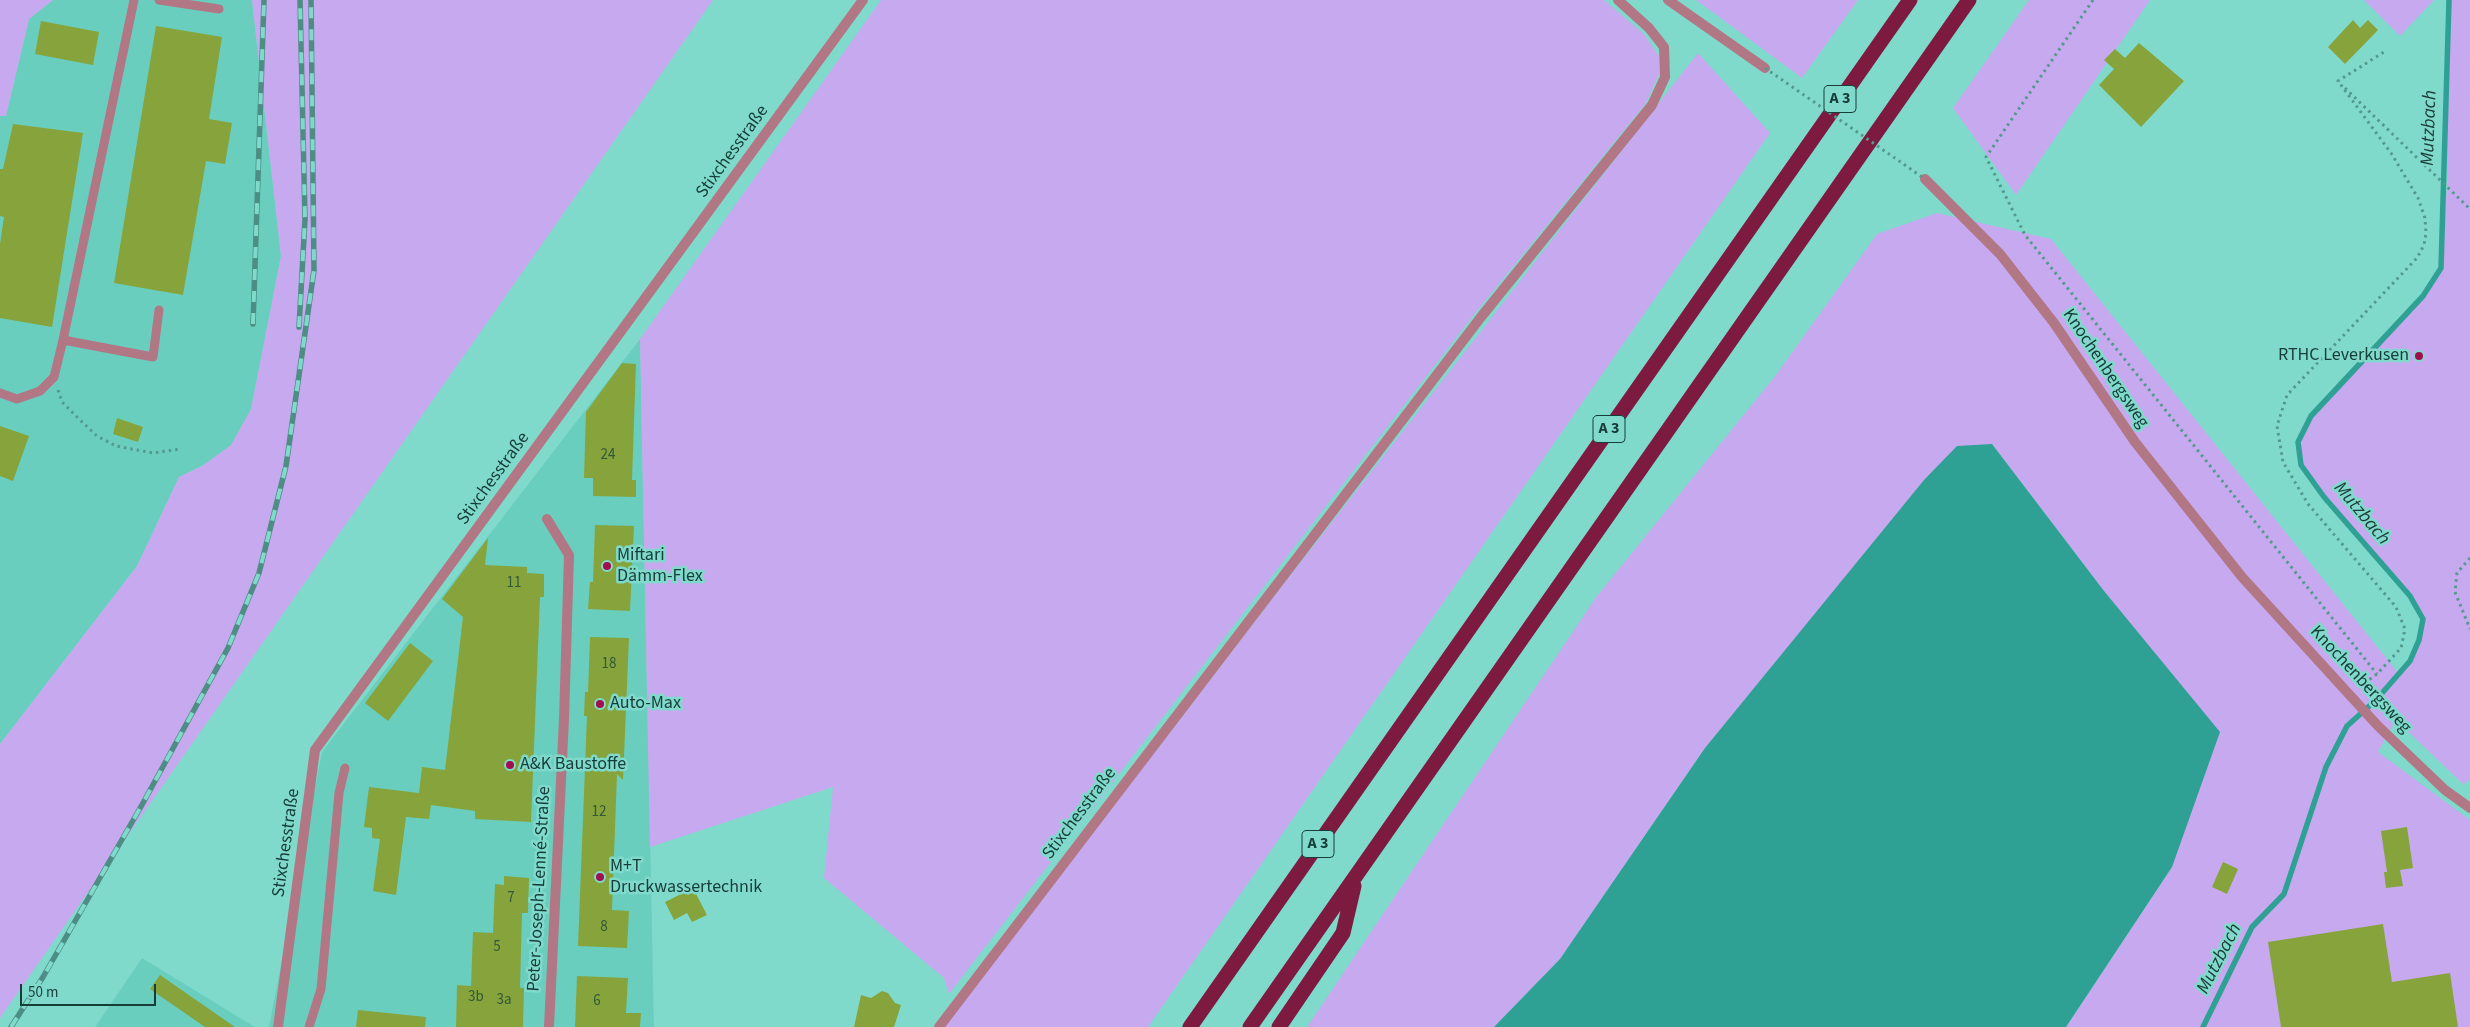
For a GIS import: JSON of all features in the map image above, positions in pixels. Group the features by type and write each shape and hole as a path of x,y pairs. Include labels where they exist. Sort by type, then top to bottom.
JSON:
{"highway":[{"name":"A 3","path":"1190,1027 1910,0"},
{"path":"1250,1027 1969,0"},
{"path":"1279,1027 1343,932 1356,878"}],"street":[{"name":"Stixchesstraße","path":"278,1027 315,750 863,0"},
{"name":"Stixchesstraße","path":"938,1027 1481,317 1652,105 1665,78 1664,47 1649,28 1618,0"},
{"path":"1668,0 1766,68"},
{"name":"Knochenbergsweg","path":"1925,179 2000,254 2054,323 2141,450 2242,577 2378,726 2445,790 2470,808"},
{"name":"Peter-Joseph-Lenné-Straße","path":"546,519 569,555 564,719 550,1027"}],"lane":[{"path":"0,393 17,399 40,391 54,377 134,0"},
{"path":"159,0 219,10"},
{"path":"63,340 153,356 159,310"},
{"path":"309,1027 320,989 339,793 345,768"}],"path":[{"path":"2094,0 1986,157 2025,235 2376,674"},
{"path":"2338,81 2384,52"},
{"path":"1766,68 1925,179"},
{"path":"2338,81 2391,153 2418,198 2425,218 2426,233 2417,258 2288,395 2277,426 2282,462 2308,504 2396,607 2405,629 2401,648 2376,674 2349,694"},
{"path":"2338,81 2470,209"},
{"path":"54,377 62,402 97,436 116,446 153,454 180,449"},
{"path":"2470,558 2457,574 2455,592 2470,629"}],"shaded area":[{"path":"0,0 53,0 29,19 6,116 0,116"},
{"path":"53,0 252,0 281,256 251,409 232,445 202,466 179,477 137,566 0,744 0,116 6,116 29,19"},
{"path":"252,0 713,0 0,1018 0,744 137,566 179,477 202,466 231,445 251,409 281,256"},
{"path":"881,0 1604,0 1644,34 1659,56 1659,74 1646,103 1476,312 949,994 944,978 824,878 833,787 650,847 640,339"},
{"path":"1696,0 1858,0 1802,78"},
{"path":"2029,0 2150,0 2016,195 1953,108"},
{"path":"2364,0 2434,0 2400,36"},
{"path":"2449,0 2470,0 2470,780 2463,784 2396,720 2378,752 2470,820 2470,1027 2066,1027 2172,867 2104,591 1992,444 1806,627 1705,748 1560,959 1494,1027 1307,1027 1597,596 1776,375 1877,234 1937,213 2051,239 2399,674 2410,661 2419,640 2423,619 2410,596 2324,497 2301,465 2298,442 2311,416 2423,296 2441,268 2447,187"},
{"path":"1698,53 1770,133 1148,1027 944,1027 1279,590"},
{"path":"640,339 654,1027 269,1027 322,752"},
{"path":"142,958 255,1027 95,1027"}],"water":[{"path":"1992,444 2104,591 2220,732 2172,867 2066,1027 1494,1027 1560,959 1705,748 1924,480 1957,446"}],"building":[{"path":"2353,20 2360,28 2368,20 2378,30 2345,64 2328,47"},
{"path":"41,21 99,32 93,65 35,54"},
{"path":"156,26 222,37 209,119 232,123 225,164 206,161 183,295 114,283"},
{"path":"2139,43 2184,81 2141,127 2099,85 2114,69 2104,60 2115,49 2125,58"},
{"path":"13,124 83,133 52,327 0,318 0,244 4,217 0,216 0,169 3,169"},
{"path":"622,363 636,364 632,480 636,480 636,497 593,496 593,478 584,478 586,412"},
{"path":"117,418 143,427 138,442 113,434"},
{"path":"0,426 29,436 13,481 0,476"},
{"path":"595,525 634,526 630,611 588,609 590,582 593,582"},
{"path":"488,538 485,565 527,567 527,573 544,574 544,597 540,597 531,822 475,819 475,811 431,805 429,819 406,817 396,895 373,891 380,839 372,838 372,828 364,827 369,787 419,793 422,767 445,770 463,617 442,599"},
{"path":"590,637 629,638 623,780 617,774 612,910 629,911 627,948 578,946 587,716 584,716 585,692 588,692"},
{"path":"410,643 433,661 388,721 365,703"},
{"path":"2407,827 2413,868 2400,870 2403,886 2386,888 2384,872 2387,872 2381,831"},
{"path":"2223,862 2238,869 2227,894 2212,887"},
{"path":"504,876 529,878 528,913 522,913 520,988 524,988 523,1027 456,1027 457,985 471,986 473,932 493,933 495,884 504,885"},
{"path":"693,888 707,915 692,922 687,913 674,920 665,902"},
{"path":"2383,924 2392,982 2450,973 2458,1027 2281,1027 2268,942"},
{"path":"160,975 235,1027 205,1027 150,989"},
{"path":"577,976 628,978 626,1013 641,1013 640,1027 575,1027"},
{"path":"882,991 888,993 895,1003 901,1005 894,1027 854,1027 861,995 871,998"},
{"path":"358,1010 426,1017 425,1027 356,1027"}],"waterway":[{"name":"Mutzbach","path":"2203,1027 2252,927 2284,894 2326,767 2347,726 2376,700 2410,661 2419,640 2423,619 2410,596 2324,497 2301,465 2298,442 2311,416 2423,296 2441,268 2449,0"}],"railway":[{"path":"253,324 264,0"},
{"path":"299,327 305,219 300,0"},
{"path":"11,1027 43,977 143,803 228,648 259,573 286,466 314,270 311,0"}],"place":[{"name":"RTHC Leverkusen","path":"2419,356"},
{"name":"Miftari Dämm-Flex","path":"607,566"},
{"name":"Auto-Max","path":"600,704"},
{"name":"A&K Baustoffe","path":"510,765"},
{"name":"M+T Druckwassertechnik","path":"600,877"}]}
